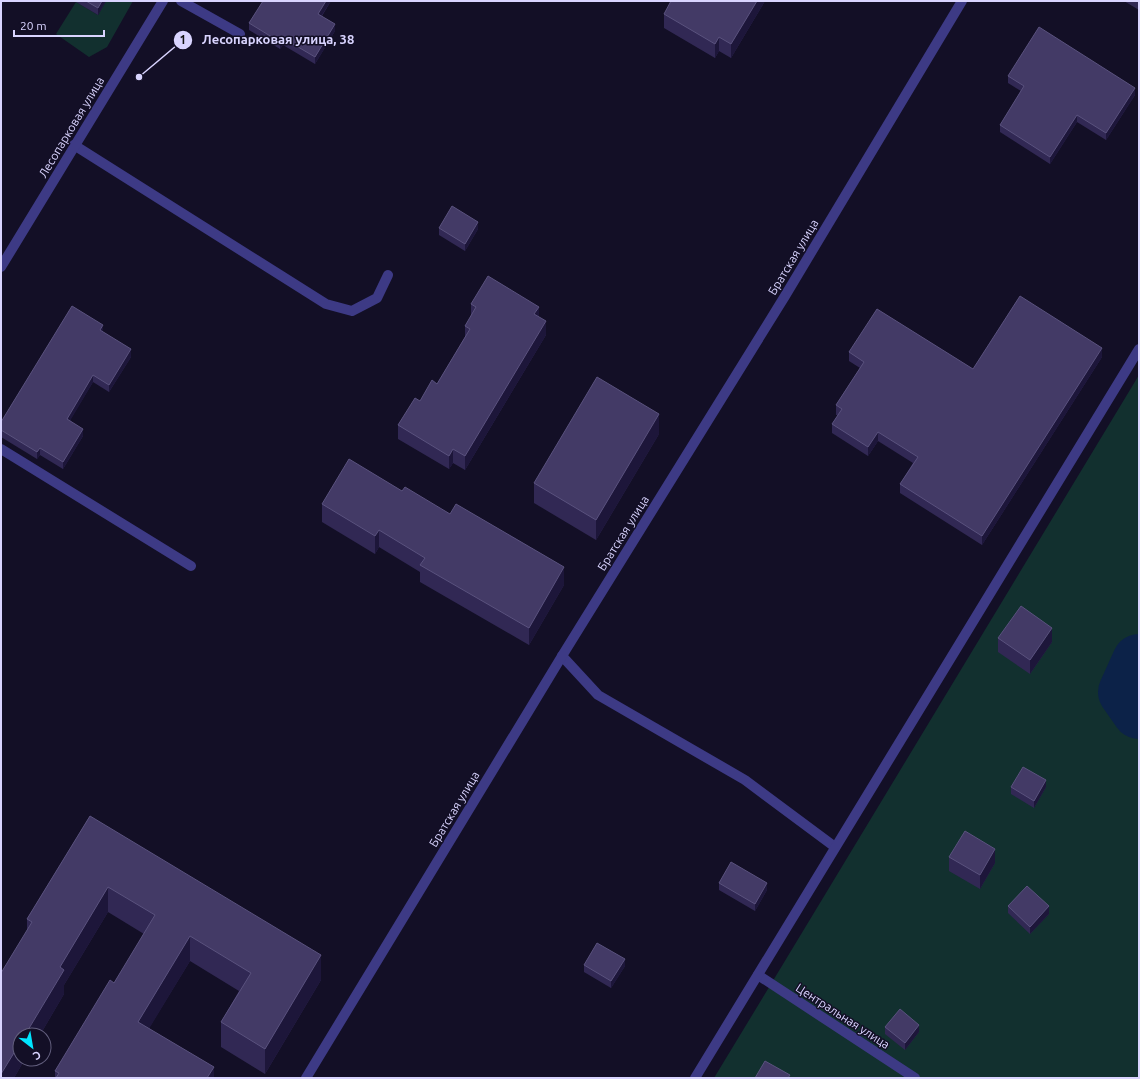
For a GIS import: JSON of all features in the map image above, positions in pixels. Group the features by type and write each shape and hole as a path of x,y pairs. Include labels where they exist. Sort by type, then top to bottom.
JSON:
{"street":[{"name":"Лесопарковая улица","path":"1,267 163,1"},
{"path":"181,1 240,34"},
{"name":"Братская улица","path":"306,1078 562,656 785,296 962,1"},
{"path":"74,145 326,304 352,311 377,298 388,275"},
{"path":"694,1078 1139,349"},
{"path":"1,448 192,566"},
{"path":"562,656 598,696 745,780 835,847"},
{"name":"Центральная улица","path":"758,975 915,1078"}],"green space":[{"path":"106,1 133,1 107,47 89,57 56,34 76,2 98,15"},
{"path":"1139,375 1139,1078 714,1078 771,984"}],"building":[{"path":"86,1 102,1 98,8"},
{"path":"263,1 326,1 318,14 335,24 315,57 283,38 280,42 249,23"},
{"path":"671,1 757,1 731,44 719,37 715,44 664,14"},
{"path":"1039,27 1135,88 1106,133 1077,115 1050,157 1000,125 1024,86 1008,76"},
{"path":"452,206 478,222 465,244 439,228"},
{"path":"488,276 539,307 534,314 546,321 465,456 453,449 449,456 398,425 415,398 420,401 432,380 437,384 470,329 465,326 476,307 471,304"},
{"path":"1020,296 1102,348 982,536 900,484 918,457 878,432 868,447 832,424 842,409 836,405 864,362 849,352 877,309 973,369"},
{"path":"72,306 103,325 100,330 131,349 109,385 93,375 67,419 83,429 63,462 40,448 37,452 1,430 1,422"},
{"path":"597,377 659,414 596,520 534,483"},
{"path":"349,459 402,491 405,487 450,514 456,504 564,567 529,628 420,565 425,558 379,530 375,536 322,504"},
{"path":"1021,606 1052,628 1030,660 998,638"},
{"path":"1023,767 1046,780 1034,801 1011,787"},
{"path":"90,816 321,955 265,1049 221,1022 251,973 190,936 138,1022 214,1067 207,1078 56,1078 59,1073 55,1071 110,980 114,983 155,915 108,887 60,967 64,970 30,1027 12,1027 12,1056 1,1074 1,973 32,922 27,919"},
{"path":"965,831 995,849 980,875 949,857"},
{"path":"731,862 767,883 755,904 719,883"},
{"path":"1027,886 1049,906 1030,927 1008,906"},
{"path":"597,943 625,959 611,981 584,965"},
{"path":"900,1009 919,1025 905,1043 885,1027"},
{"path":"765,1061 790,1075 788,1078 755,1078"}],"waterway":[{"path":"1139,661 1125,692 1139,712"}],"place":[{"name":"Лесопарковая улица, 38","path":"139,77"}]}
